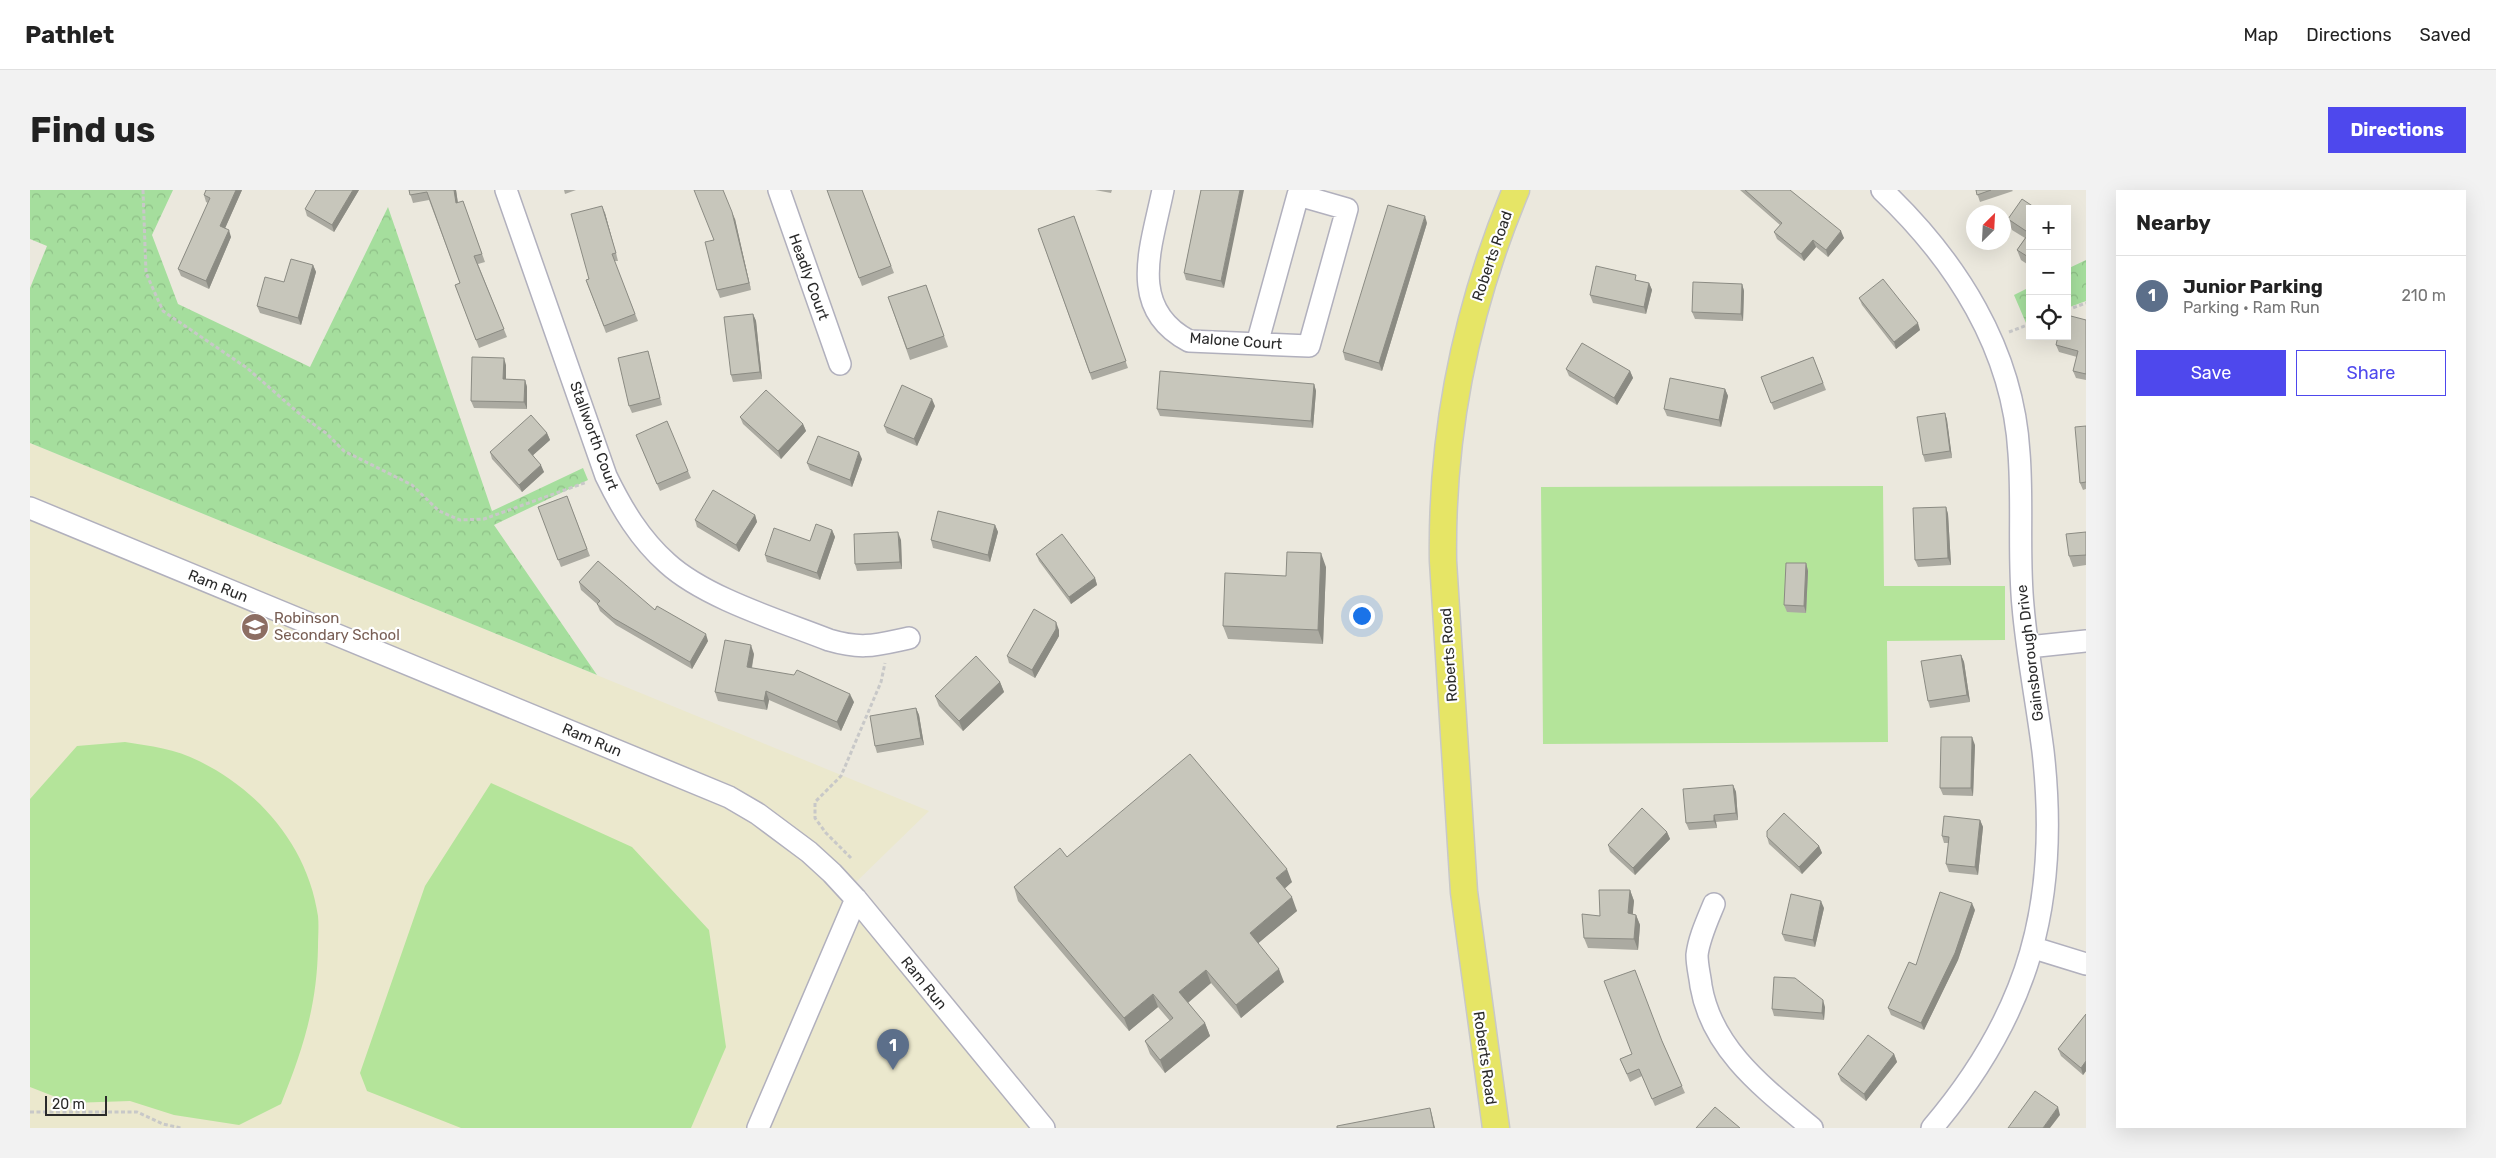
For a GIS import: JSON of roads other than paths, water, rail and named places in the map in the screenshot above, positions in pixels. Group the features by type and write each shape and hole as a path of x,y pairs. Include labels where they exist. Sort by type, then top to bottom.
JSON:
{"main road":[{"name":"Roberts Road","path":"1496,1128 1464,892 1444,561 1443,510 1446,452 1459,369 1470,321 1490,257 1516,190"}],"street":[{"name":"Stallworth Court","path":"506,190 606,474 620,505 640,535 667,564 700,586 829,640 851,647 867,647 899,640"},
{"name":"Headly Court","path":"779,190 840,364"},
{"name":"Malone Court","path":"1163,190 1147,273 1150,295 1159,318 1174,334 1189,341 1257,344 1309,346 1347,209 1298,195 1257,344"},
{"name":"Gainsborough Drive","path":"1882,190 1935,246 1956,274 1992,338 2007,385 2019,453 2020,555 2028,647 2043,752 2047,816 2045,873 2034,948 2018,992 2000,1030 1978,1069 1932,1128"},
{"name":"Ram Run","path":"30,508 729,797 758,814 809,852 856,899 1044,1128"},
{"path":"2028,647 2086,641"},
{"path":"758,1128 856,899"},
{"path":"1714,904 1700,940 1698,954 1703,998 1710,1019 1741,1066 1812,1128"},
{"path":"2034,948 2086,964"}],"place":[{"name":"Robinson Secondary School","path":"255,627"},
{"name":"Junior Parking","path":"893,1070"}]}
